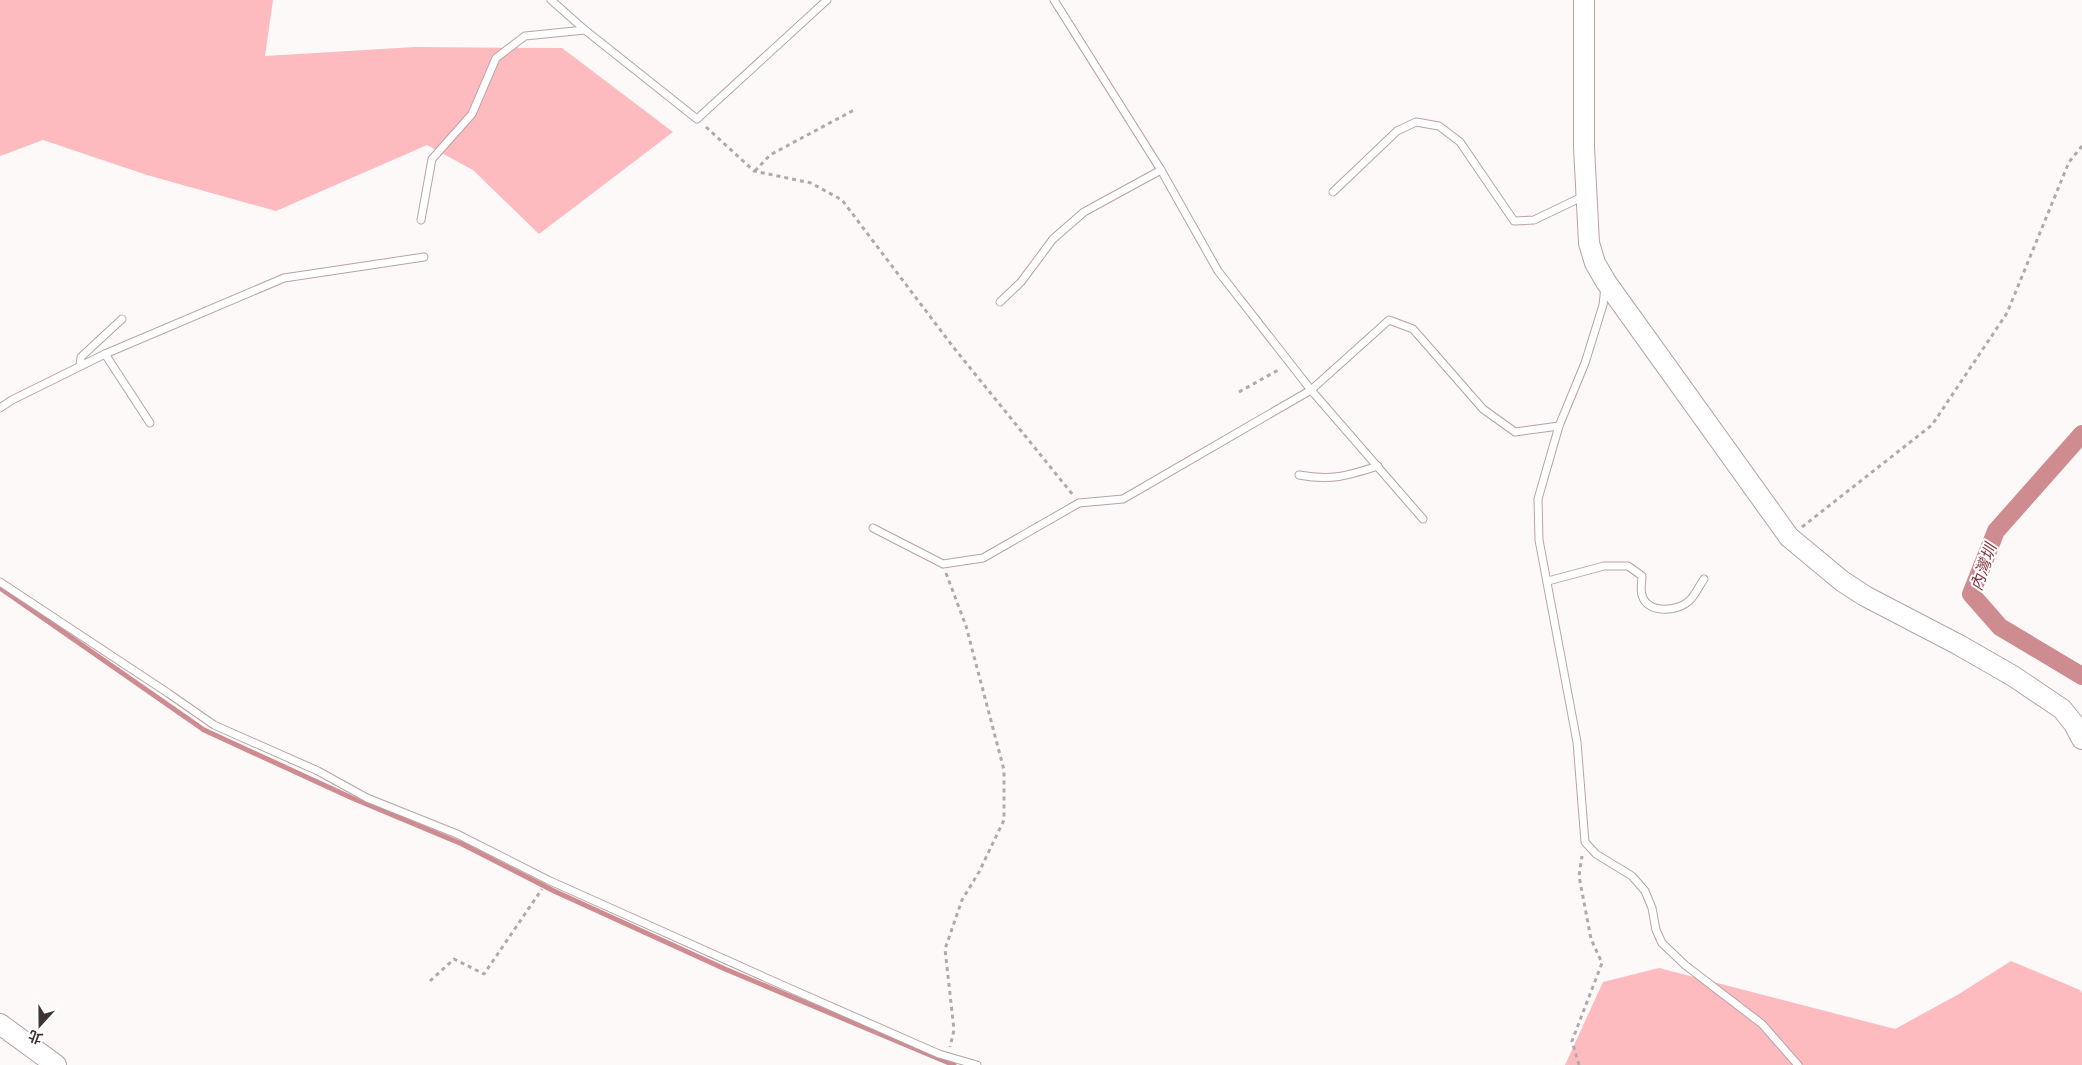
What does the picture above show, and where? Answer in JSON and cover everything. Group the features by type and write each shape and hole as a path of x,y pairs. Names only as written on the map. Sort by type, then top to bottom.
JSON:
{"street":[{"path":"1584,0 1584,147 1589,243 1594,263 1606,282 1789,537 1842,581 1865,596 1967,649 2013,676 2062,709 2074,724 2082,739"},
{"path":"0,1024 56,1065"}],"lane":[{"path":"550,0 697,119 827,0"},
{"path":"1054,0 1161,170 1218,271 1311,390 1423,519"},
{"path":"422,220 432,158 472,114 496,58 525,36 585,30"},
{"path":"1333,192 1397,131 1416,122 1439,126 1460,142 1514,221 1534,220 1586,195"},
{"path":"1000,302 1022,282 1053,239 1084,212 1161,170"},
{"path":"0,408 12,400 105,354 284,278 424,256"},
{"path":"1606,282 1603,305 1585,363 1559,426 1538,499 1539,540 1577,742 1585,842 1596,854 1632,876 1645,891 1652,908 1656,930 1662,943 1685,965 1762,1024 1798,1065"},
{"path":"80,366 82,357 122,319"},
{"path":"873,528 943,564 984,558 1080,503 1123,499 1311,390 1389,320 1413,329 1484,409 1515,432 1559,426"},
{"path":"105,354 150,423"},
{"path":"1299,475 1321,479 1346,477 1378,466"},
{"path":"1548,581 1604,566 1628,566 1642,576 1642,596 1648,604 1658,609 1675,610 1688,602 1704,579"},
{"path":"0,582 214,725 318,771 366,798 456,834 548,880 947,1057 978,1065"}],"path":[{"path":"754,171 770,155 854,110"},
{"path":"697,119 754,171 811,183 842,200 954,348 1080,503"},
{"path":"1789,537 1932,425 2007,313 2069,162 2082,146"},
{"path":"1239,392 1289,363"},
{"path":"943,564 966,626 1004,770 1004,820 979,872 962,900 945,949 954,1030 947,1057"},
{"path":"1579,1065 1572,1040 1602,963 1591,938 1579,876 1585,842"},
{"path":"430,981 454,959 484,974 548,880"}],"shaded area":[{"path":"0,0 273,0 265,56 415,47 562,48 673,132 539,234 473,170 427,145 276,211 147,175 43,140 0,156"},
{"path":"2011,961 2080,990 2082,993 2082,1065 1565,1065 1603,982 1659,968 1895,1029 1959,994"}],"waterway":[{"name":"內灣圳","path":"2082,434 1996,531 1971,594 2000,627 2082,676"},
{"path":"0,588 204,730 352,798 462,844 554,891 725,969 954,1065"}]}
